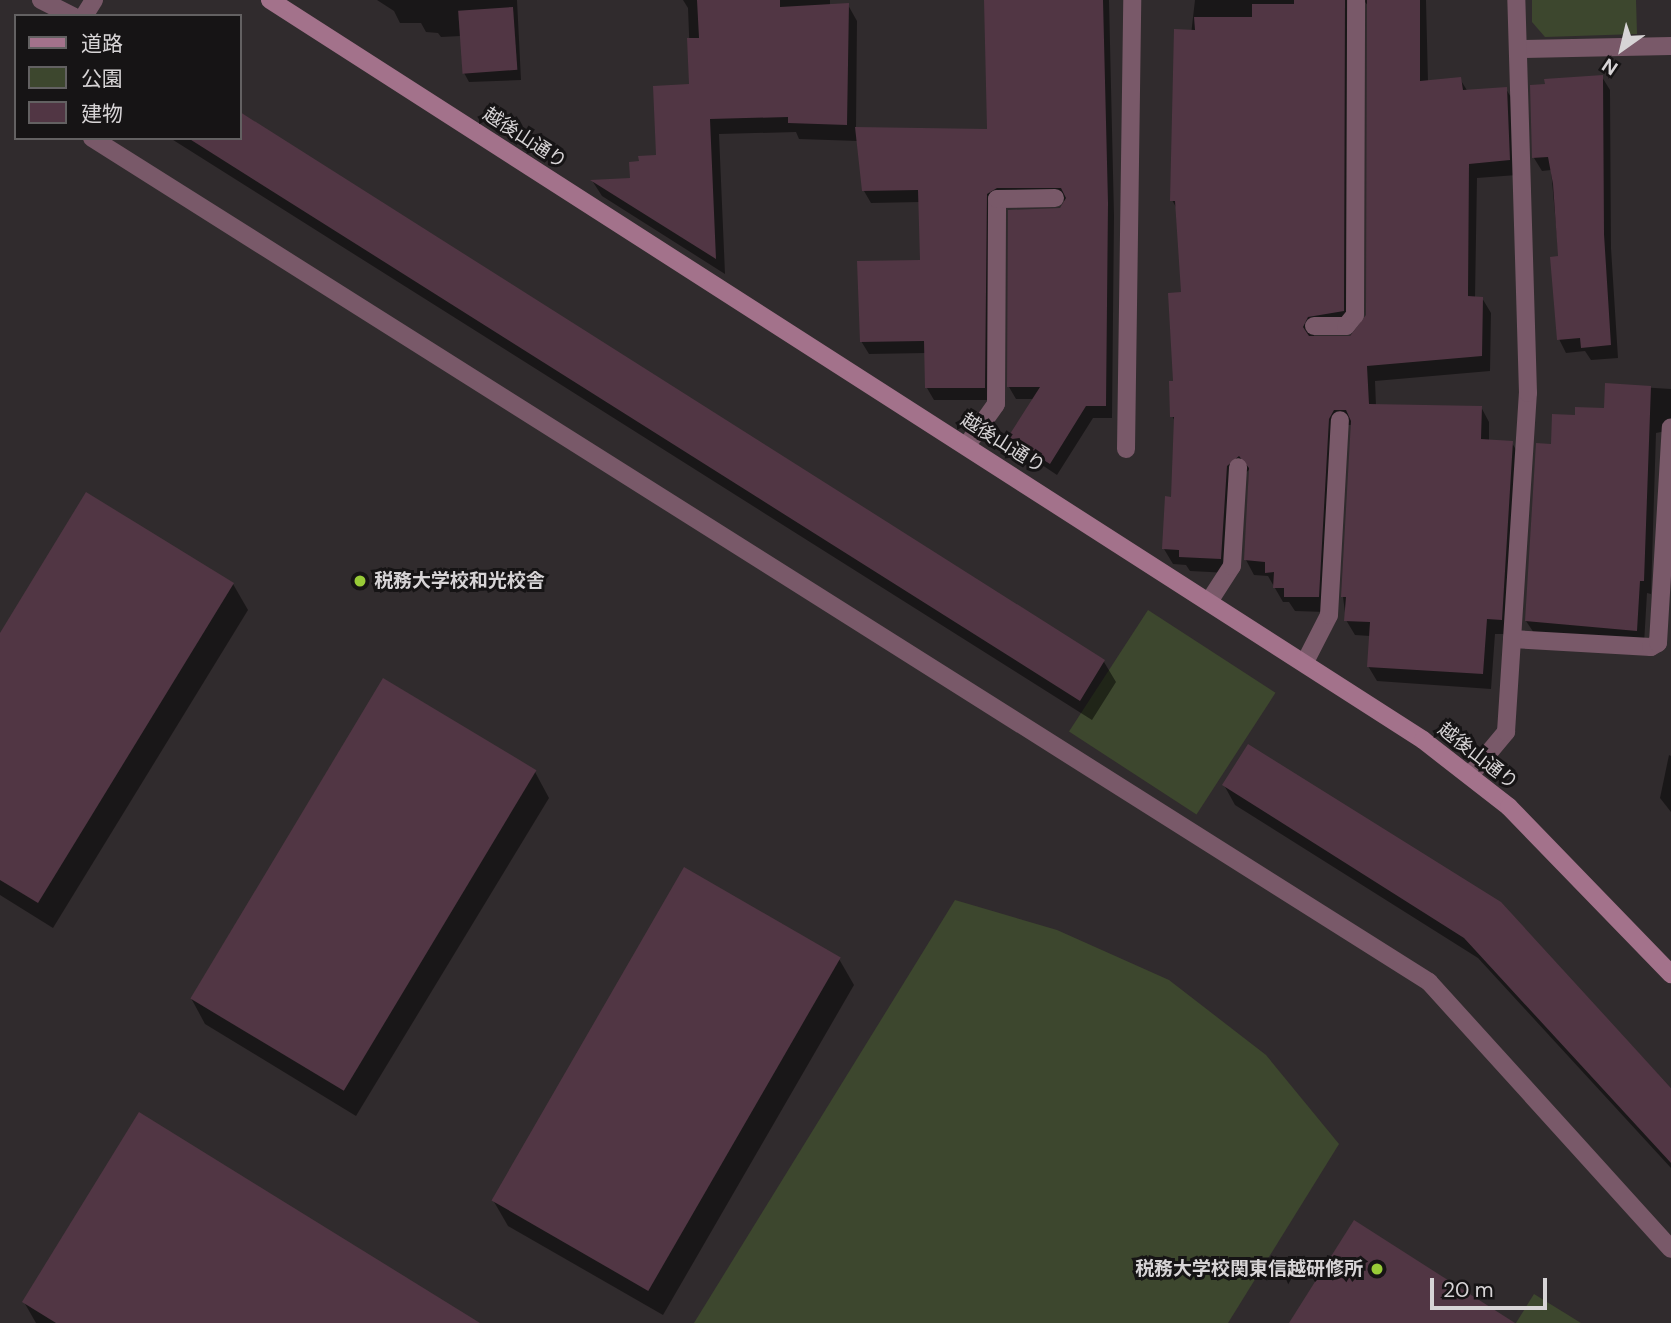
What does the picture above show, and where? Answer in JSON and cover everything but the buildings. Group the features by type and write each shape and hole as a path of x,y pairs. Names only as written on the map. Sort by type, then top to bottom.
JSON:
{"street":[{"path":"41,0 69,14"},
{"name":"越後山通り","path":"270,0 1210,600 1471,774 1509,807 1671,974"},
{"path":"1126,449 1132,0"},
{"path":"1314,326 1346,326 1356,315 1356,0"},
{"path":"1471,774 1506,732 1528,393 1516,0"},
{"path":"1518,49 1671,46"},
{"path":"95,140 1429,982 1671,1249"},
{"path":"967,445 996,404 997,199 1055,198"},
{"path":"1305,662 1329,615 1340,420"},
{"path":"1512,639 1651,647 1658,643 1671,427"},
{"path":"1210,600 1232,566 1238,467"}],"green space":[{"path":"1532,0 1636,0 1637,34 1545,37 1532,22"},
{"path":"1148,610 1275,693 1197,814 1069,732"},
{"path":"955,900 1057,930 1169,980 1266,1055 1339,1144 1228,1323 694,1323"},
{"path":"1534,1294 1581,1323 1516,1323"}],"place":[{"name":"税務大学校和光校舎","path":"360,581"},
{"name":"税務大学校関東信越研修所","path":"1377,1269"}]}
